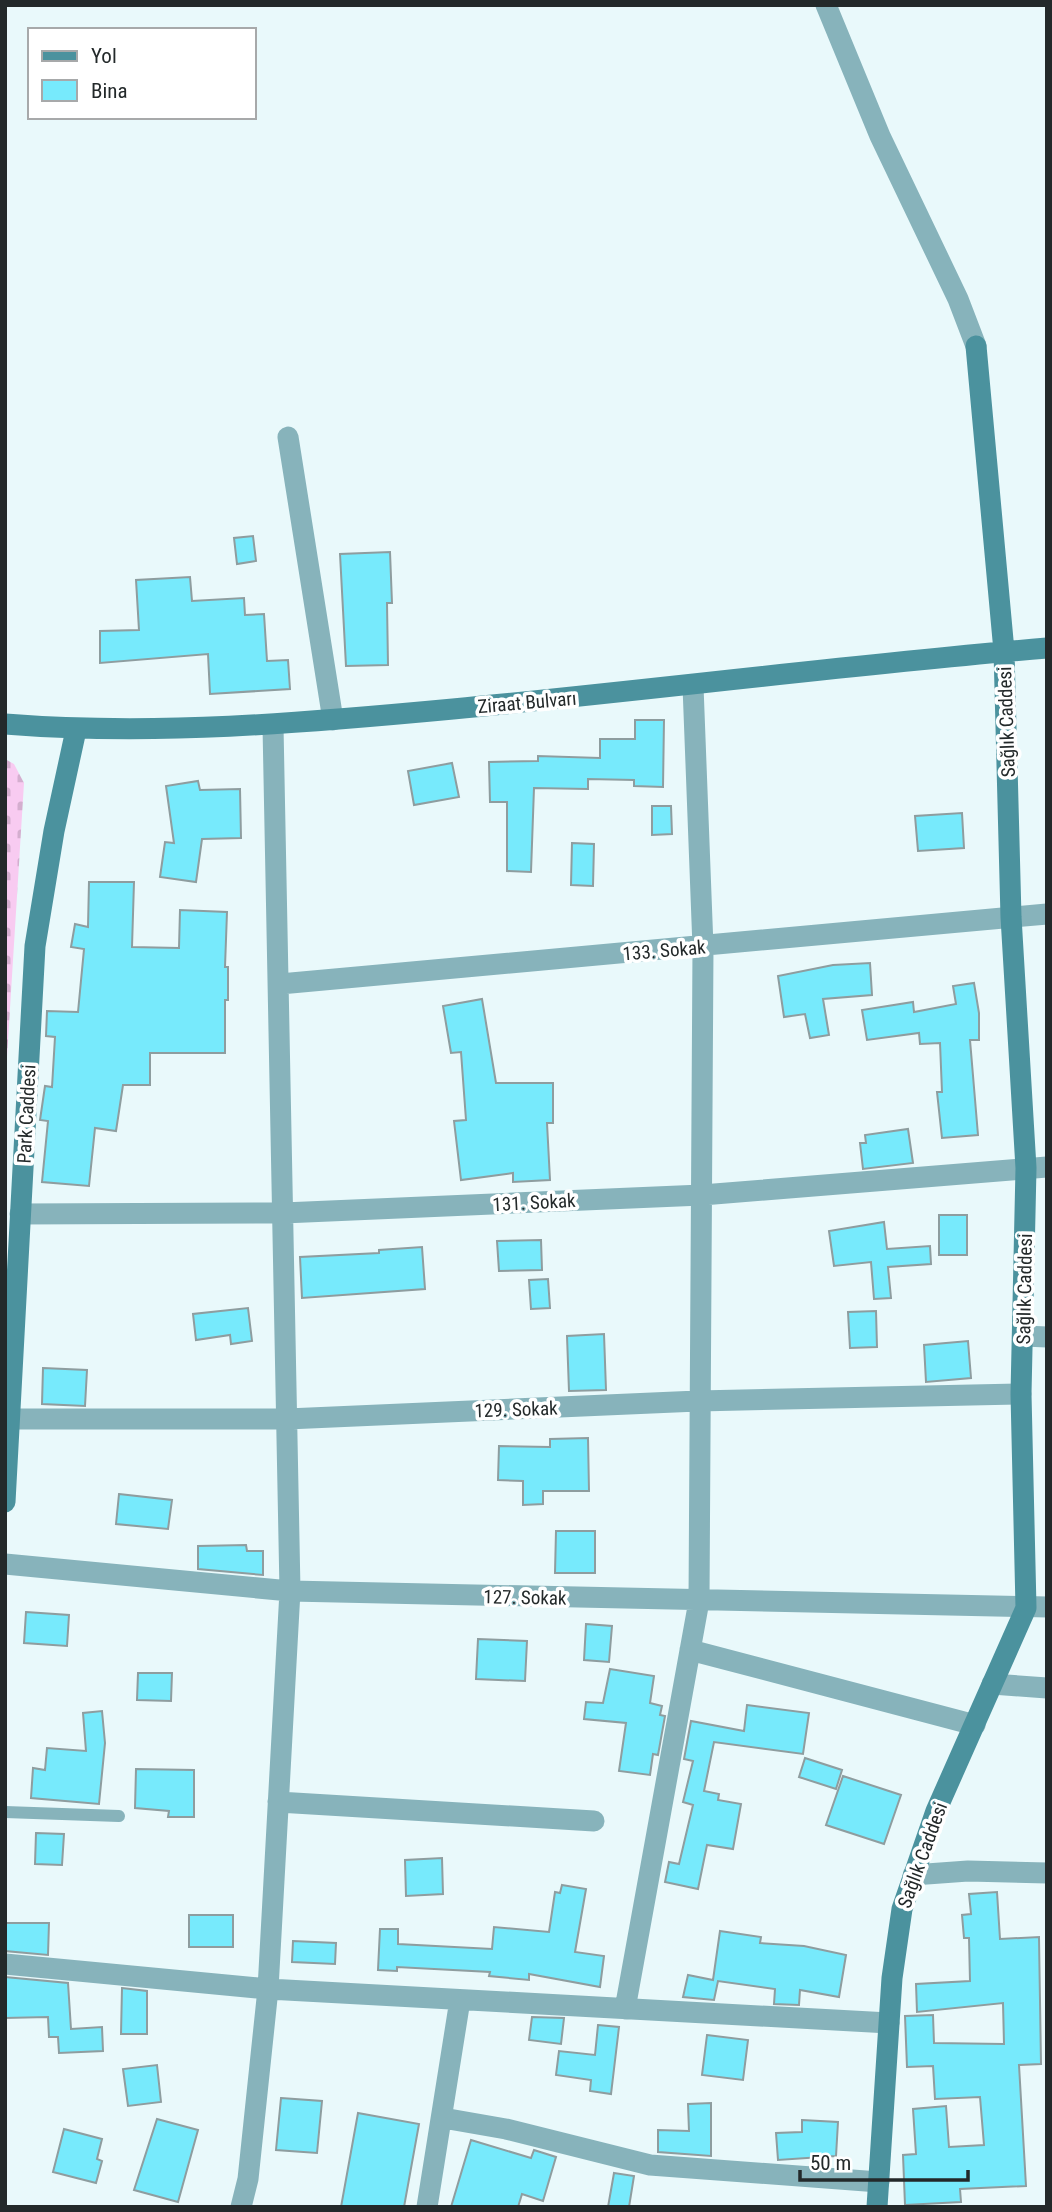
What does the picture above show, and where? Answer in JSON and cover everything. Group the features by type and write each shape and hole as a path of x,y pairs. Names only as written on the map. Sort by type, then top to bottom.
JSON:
{"street":[{"name":"Sağlık Caddesi","path":"826,5 880,136 958,299 976,346 1004,652 1011,917 1036,1168 1021,1394 1036,1607 992,1684 913,1875 895,1942 877,2207"},
{"path":"288,437 333,720"},
{"name":"Ziraat Bulvarı","path":"5,724 76,730 273,726 693,686 1047,648"},
{"path":"625,2010 699,1601 698,1401 703,947 693,686"},
{"path":"241,2207 248,2179 268,1989 290,1591 273,726"},
{"name":"Park Caddesi","path":"5,1502 35,946 54,831 76,730"},
{"name":"133. Sokak","path":"280,984 1047,914"},
{"name":"131. Sokak","path":"20,1214 283,1213 702,1195 1036,1168"},
{"path":"1024,1336 1047,1337"},
{"name":"129. Sokak","path":"10,1419 287,1419 698,1401 1021,1394"},
{"name":"127. Sokak","path":"5,1564 290,1591 1036,1607"},
{"path":"690,1650 975,1725"},
{"path":"992,1684 1047,1688"},
{"path":"278,1802 594,1821"},
{"path":"913,1875 968,1871 1047,1873"},
{"path":"5,1964 268,1989 889,2024"},
{"path":"427,2207 460,2000"},
{"path":"443,2118 506,2129 650,2165 879,2182"}],"lane":[{"path":"5,1812 119,1816"}],"green space":[{"path":"5,759 14,764 24,783 5,1089"}],"building":[{"path":"253,536 256,561 237,564 234,538"},
{"path":"390,552 392,603 387,603 388,665 346,666 340,554"},
{"path":"190,577 192,601 244,598 245,615 264,614 267,661 288,660 290,689 210,694 208,654 100,663 100,631 139,630 136,580"},
{"path":"635,720 664,720 663,787 634,786 634,780 588,779 588,789 534,788 531,872 507,871 507,802 490,802 489,762 538,761 538,756 600,758 600,739 635,739"},
{"path":"452,763 459,797 414,805 408,771"},
{"path":"198,781 200,790 240,789 241,838 202,839 196,882 160,877 165,842 174,843 166,786"},
{"path":"652,806 671,806 672,834 652,835"},
{"path":"962,813 964,848 918,851 915,816"},
{"path":"572,843 594,844 593,886 571,885"},
{"path":"89,882 134,882 132,947 179,948 180,910 227,912 225,967 228,967 228,1000 225,1000 225,1053 150,1053 150,1085 123,1085 116,1131 95,1128 89,1186 42,1182 48,1121 40,1120 45,1086 52,1087 55,1037 46,1036 47,1011 78,1012 84,949 71,947 75,924 88,927"},
{"path":"870,963 872,995 823,999 829,1035 810,1038 805,1014 784,1017 778,976 833,965"},
{"path":"974,983 979,1013 979,1040 970,1040 978,1135 942,1138 937,1092 942,1092 940,1043 920,1044 919,1033 867,1040 862,1010 913,1002 914,1012 956,1004 953,986"},
{"path":"482,999 496,1083 553,1083 553,1123 547,1123 550,1180 513,1182 513,1173 461,1180 454,1121 466,1120 461,1052 451,1053 443,1006"},
{"path":"908,1129 913,1163 863,1169 860,1143 866,1143 865,1135"},
{"path":"939,1215 967,1215 967,1255 939,1255"},
{"path":"884,1222 887,1249 930,1246 931,1264 888,1267 891,1298 874,1299 871,1262 834,1266 829,1231"},
{"path":"541,1240 542,1270 499,1271 497,1241"},
{"path":"422,1247 425,1289 302,1298 300,1257 379,1253 379,1250"},
{"path":"548,1279 550,1308 531,1309 529,1280"},
{"path":"248,1308 252,1341 231,1344 230,1335 196,1340 193,1314"},
{"path":"876,1311 877,1347 850,1348 848,1312"},
{"path":"604,1334 606,1390 569,1391 567,1336"},
{"path":"968,1341 971,1378 926,1382 924,1345"},
{"path":"43,1368 87,1370 85,1406 42,1404"},
{"path":"588,1438 589,1491 543,1491 543,1504 523,1505 523,1481 498,1480 499,1446 550,1447 550,1439"},
{"path":"119,1494 172,1500 168,1529 116,1524"},
{"path":"556,1531 595,1531 595,1573 555,1573"},
{"path":"246,1545 247,1551 263,1551 263,1575 198,1569 198,1546"},
{"path":"26,1612 69,1615 67,1646 24,1643"},
{"path":"586,1624 612,1626 609,1662 584,1660"},
{"path":"478,1639 527,1641 525,1681 476,1679"},
{"path":"610,1669 654,1676 650,1703 662,1706 660,1715 665,1716 658,1755 653,1754 650,1775 619,1771 626,1723 584,1719 586,1702 603,1703"},
{"path":"138,1673 172,1673 171,1701 137,1700"},
{"path":"747,1705 809,1713 803,1754 714,1742 704,1791 719,1794 718,1800 741,1804 733,1849 707,1845 698,1889 665,1882 669,1862 679,1864 693,1805 683,1802 693,1761 684,1759 691,1721 744,1731"},
{"path":"102,1711 105,1743 99,1804 31,1798 33,1768 45,1770 47,1748 86,1751 83,1713"},
{"path":"805,1758 842,1770 836,1789 799,1777"},
{"path":"136,1769 194,1770 194,1817 168,1817 169,1811 135,1808"},
{"path":"843,1776 901,1795 884,1844 826,1825"},
{"path":"36,1833 64,1834 62,1865 35,1864"},
{"path":"442,1858 443,1894 406,1896 405,1860"},
{"path":"562,1885 586,1889 575,1952 604,1956 600,1987 529,1974 529,1980 489,1976 490,1972 397,1967 397,1971 378,1970 380,1929 398,1929 398,1944 492,1949 494,1927 549,1932 555,1892 560,1893"},
{"path":"997,1892 1000,1939 1039,1937 1041,2064 1019,2065 1026,2186 960,2189 961,2202 905,2205 903,2155 916,2154 913,2109 946,2106 949,2147 984,2145 980,2097 935,2099 933,2066 907,2067 905,2016 933,2015 934,2043 1004,2044 1003,2003 917,2012 916,1984 970,1981 969,1938 964,1938 962,1915 971,1914 969,1894"},
{"path":"189,1915 233,1915 233,1947 189,1947"},
{"path":"6,1923 49,1923 48,1955 5,1951"},
{"path":"720,1931 761,1937 760,1943 804,1946 846,1955 839,1997 800,1990 799,2005 774,2004 775,1989 718,1981 714,2000 683,1997 688,1975 713,1980"},
{"path":"293,1941 336,1943 335,1964 292,1962"},
{"path":"5,1977 68,1983 71,2029 102,2027 103,2051 59,2053 58,2037 49,2037 48,2017 5,2018"},
{"path":"122,1988 147,1991 147,2034 121,2034"},
{"path":"532,2017 564,2018 561,2044 529,2040"},
{"path":"598,2025 619,2027 611,2094 590,2091 591,2080 556,2075 559,2051 595,2055"},
{"path":"707,2035 748,2040 743,2080 702,2075"},
{"path":"157,2065 161,2102 128,2106 123,2069"},
{"path":"281,2098 322,2101 317,2153 276,2150"},
{"path":"711,2103 711,2156 658,2152 658,2130 689,2131 688,2104"},
{"path":"358,2113 419,2124 404,2207 341,2207"},
{"path":"157,2119 198,2130 178,2202 134,2190"},
{"path":"802,2120 838,2122 836,2156 778,2160 776,2133 802,2132"},
{"path":"64,2129 102,2139 97,2159 102,2161 96,2183 53,2172"},
{"path":"471,2140 531,2158 534,2150 556,2157 543,2201 522,2194 518,2207 451,2207"},
{"path":"614,2173 634,2176 629,2207 608,2207"}]}
